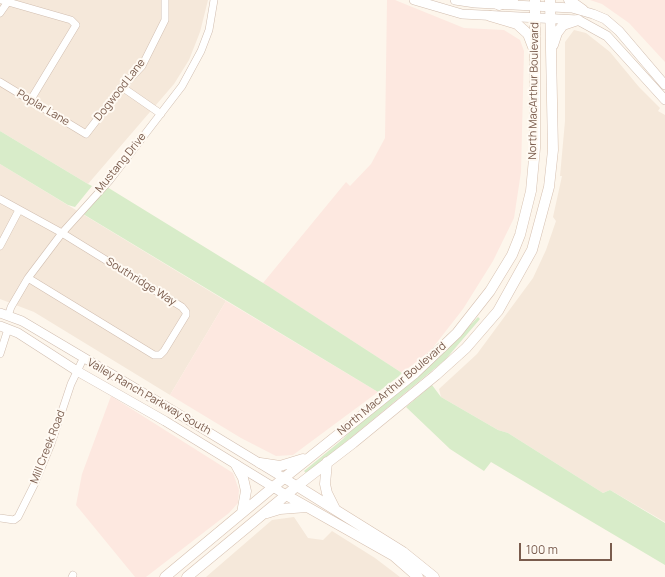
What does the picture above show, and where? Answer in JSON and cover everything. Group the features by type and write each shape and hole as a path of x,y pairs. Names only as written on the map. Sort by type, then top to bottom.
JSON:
{"main road":[{"path":"499,5 513,0"},
{"path":"569,0 583,10"},
{"name":"North MacArthur Boulevard","path":"165,577 424,364 457,333 481,305 512,255 529,204 535,148 535,3"},
{"name":"North MacArthur Boulevard","path":"187,577 296,486 436,375 466,348 498,311 532,250 549,186 553,150 550,3"},
{"path":"490,16 517,24 528,34 535,51"},
{"path":"551,51 557,33 563,25 578,20"},
{"path":"481,305 498,311"},
{"path":"481,305 490,320"},
{"path":"260,463 280,466 309,458"},
{"path":"328,462 325,484 327,493 335,509"},
{"path":"236,465 243,478 246,492 242,513"},
{"path":"296,486 403,552 433,577"},
{"path":"286,495 394,556 418,577"},
{"path":"263,514 280,509 307,507"}],"street":[{"name":"Dogwood Lane","path":"86,134 122,87 142,66 165,20 165,0"},
{"name":"Mustang Drive","path":"4,314 10,308 28,278 62,233 109,181 182,86 201,51 209,30 214,0"},
{"path":"414,0 452,12 490,16 578,20 607,36 665,100"},
{"path":"455,0 499,5 550,3 583,10 605,19 613,25 665,86"},
{"path":"0,13 4,1 71,20 76,25 30,101"},
{"name":"Poplar Lane","path":"0,82 86,134"},
{"path":"122,87 161,114"},
{"name":"Southridge Way","path":"0,199 62,233 184,309 186,312 185,318 164,351 160,355 154,355 28,278"},
{"path":"0,246 19,210"},
{"name":"Valley Ranch Parkway South","path":"4,314 22,321 296,486"},
{"path":"0,354 4,327"},
{"name":"Valley Ranch Parkway South","path":"4,327 18,333 77,371 165,421 272,488 286,495"},
{"name":"Mill Creek Road","path":"0,518 14,520 18,517 35,483 51,444 71,384 83,359"},
{"path":"165,421 172,410"}],"shaded area":[{"path":"0,0 208,0 200,32 189,60 174,84 88,184 0,131"},
{"path":"387,0 395,0 464,28 504,30 520,40 524,51 521,172 514,218 493,261 463,309 431,350 402,373 263,283 346,182 350,186 371,164 385,138"},
{"path":"590,0 665,0 665,62 629,23 602,4"},
{"path":"574,30 586,33 610,52 639,87 660,108 658,111 665,115 665,522 610,490 603,493 508,433 498,430 441,397 439,389 477,354 533,278 546,250 556,221 553,217 562,176 560,176 565,121 565,42"},
{"path":"0,164 226,301 170,395 34,312 0,299"},
{"path":"226,301 378,392 293,455 276,456 241,438 170,395"},
{"path":"111,396 233,473 239,490 238,503 229,513 146,577 135,577 76,505 82,474"},
{"path":"294,517 308,538 323,540 332,531 375,558 400,577 206,577 272,520"}],"green space":[{"path":"0,131 92,186 75,207 68,205 0,164"},
{"path":"107,187 268,286 402,373 378,392 83,214"},
{"path":"478,317 480,319 445,360 307,474 304,471 343,439 359,422 447,349"},
{"path":"432,385 441,397 498,430 508,433 603,493 610,490 665,523 665,565 491,462 484,471 450,449 406,407"}]}
